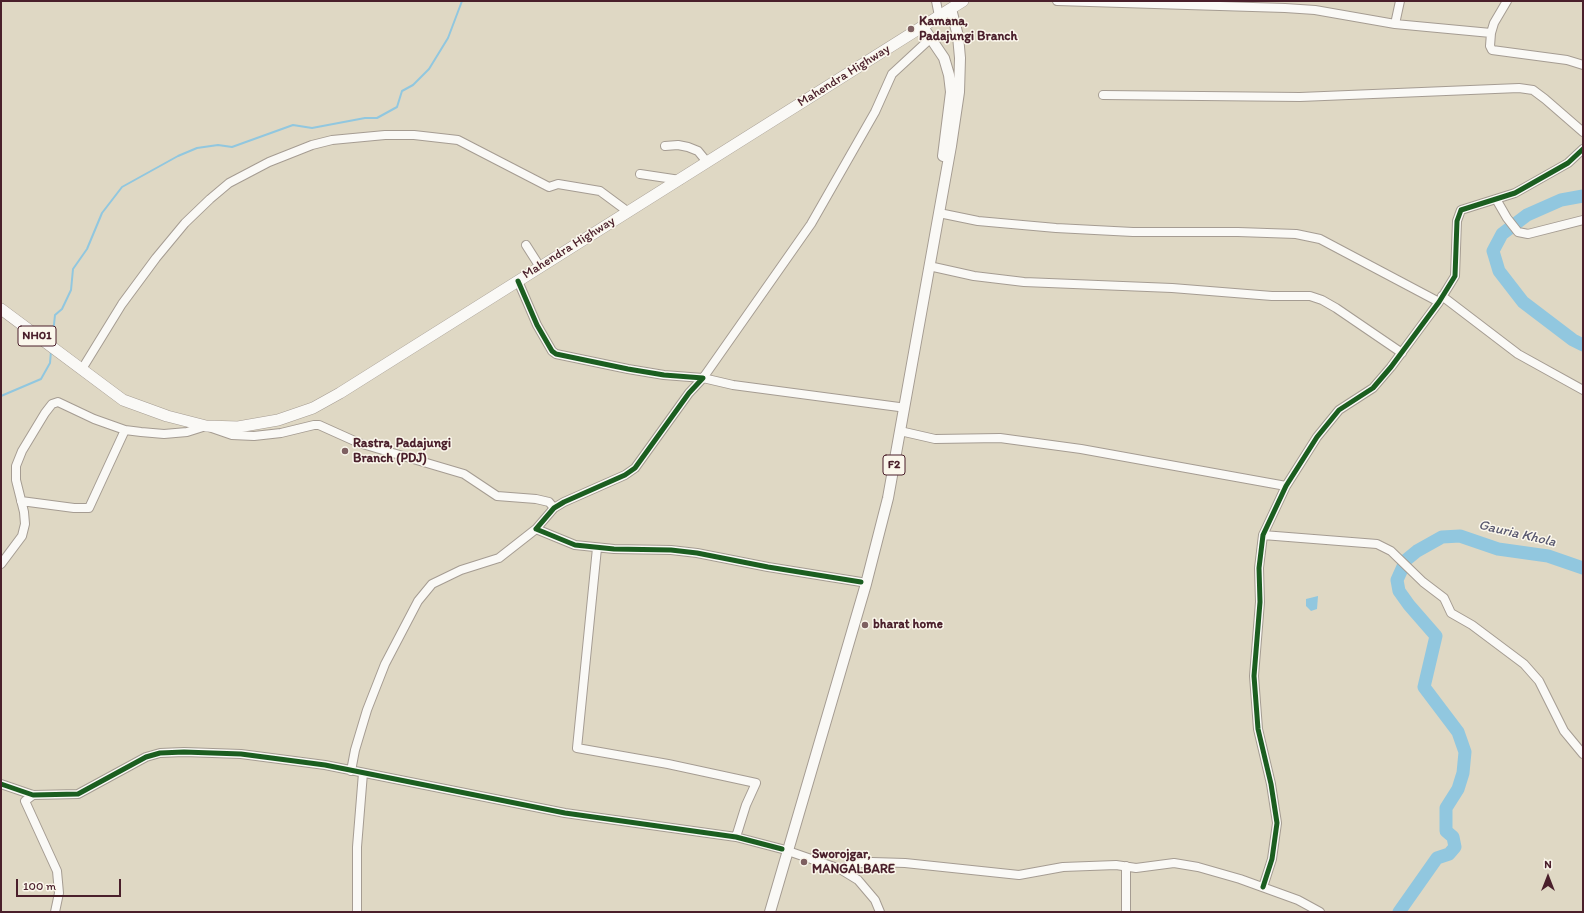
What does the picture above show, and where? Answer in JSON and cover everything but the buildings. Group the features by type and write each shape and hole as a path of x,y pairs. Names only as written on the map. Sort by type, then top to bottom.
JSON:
{"highway":[{"name":"Mahendra Highway","path":"77,366 123,400 167,416 206,426 238,427 278,420 313,408 680,180 963,1"},
{"name":"NH01","path":"1,309 77,366"}],"main road":[{"name":"F2","path":"764,912 785,850 866,584 888,498 959,92 960,58 958,36 951,9"},
{"name":"F2","path":"770,912 785,850 861,582 881,496 899,407 945,145 951,92 950,75 944,58 923,27"}],"street":[{"path":"936,1 939,16"},
{"path":"1057,1 1315,10 1395,24 1491,33"},
{"path":"1395,24 1400,1"},
{"path":"1507,1 1494,23 1491,33 1490,46 1492,50 1567,60 1583,65"},
{"path":"351,771 355,750 365,716 382,671 418,601 432,584 461,570 499,558 536,529 554,508 564,502 625,475 635,468 689,393 703,378 811,224 875,112 892,74 931,38"},
{"path":"1103,95 1300,97 1519,88 1533,90 1583,132"},
{"path":"77,366 156,258 185,223 210,199 229,183 269,162 332,140 385,135 414,135 458,140 549,187 558,184 600,191 628,211"},
{"path":"665,146 678,145 688,147 698,151 707,162"},
{"path":"1263,887 1272,859 1277,823 1271,784 1258,729 1254,676 1260,602 1259,568 1263,535 1286,486 1317,437 1339,410 1373,388 1402,353 1441,299 1455,276 1457,221 1460,210 1515,193 1568,163 1583,149"},
{"path":"640,174 680,180"},
{"path":"1496,199 1507,218 1518,232 1528,234 1583,220"},
{"path":"939,212 978,221 1056,228 1133,232 1238,232 1296,234 1320,239 1441,299 1518,354 1583,390"},
{"path":"526,245 540,267"},
{"path":"929,266 974,276 1024,282 1172,288 1272,296 1310,296 1322,300 1336,308 1402,353"},
{"path":"518,280 537,324 552,351 556,354 628,370 703,378 733,385 899,407"},
{"path":"1,564 22,536 25,524 16,480 16,466 35,429 52,404 58,402 94,419 125,430 164,434 187,432 206,426 232,436 254,436 281,433 319,425 359,443 464,474 498,496 536,498 549,502 554,508"},
{"path":"21,501 74,508 89,508 125,430"},
{"path":"900,431 935,439 1000,438 1081,449 1286,486"},
{"path":"536,529 575,545 597,548 671,550 697,553 768,567 861,582"},
{"path":"1263,535 1377,544 1391,551 1423,582 1444,598 1451,613 1472,625 1524,664 1539,681 1564,731 1583,754"},
{"path":"597,548 577,748 668,764 756,783 746,805 736,837"},
{"path":"3,786 33,795 78,794 146,757 160,753 184,752 241,754 363,773 565,812 736,837 785,850 840,869 858,880 867,889 875,900 880,912"},
{"path":"357,912 357,847 363,773"},
{"path":"33,795 25,801 57,871 59,893 55,912"},
{"path":"840,869 853,864 872,862 905,863 1019,875 1063,867 1116,864 1148,867 1174,863 1221,873 1263,887 1298,900 1320,912"},
{"path":"1126,866 1126,912"}],"water":[{"path":"1318,596 1317,609 1311,611 1306,606 1306,599"}],"waterway":[{"path":"52,343 55,315 62,309 71,290 73,269 87,249 102,213 122,187 178,156 197,148 218,145 232,147 293,125 312,128 365,118 377,118 397,107 402,91 413,85 429,69 448,38 462,1"},
{"name":"Gauria Khola","path":"1583,196 1561,200 1527,215 1502,234 1493,251 1499,271 1523,302 1573,340 1583,345"},
{"path":"1,396 41,379 50,363 51,351"},
{"name":"Gauria Khola","path":"1399,912 1437,858 1449,854 1455,847 1453,837 1446,831 1446,808 1458,789 1463,773 1465,752 1458,732 1424,687 1436,636 1399,591 1397,580 1406,560 1417,551 1442,537 1460,536 1498,549 1548,556 1583,568"}],"cycle path":[{"path":"1263,887 1272,859 1277,823 1271,784 1258,729 1254,676 1260,602 1259,568 1263,535 1286,486 1317,437 1339,410 1373,388 1391,367 1439,302 1455,276 1457,221 1461,210 1515,193 1568,163 1583,149"},
{"path":"518,281 537,325 552,351 556,354 664,375 703,378 689,393 635,468 625,475 564,502 554,508 536,529 575,545 614,549 671,550 697,553 768,567 861,582"},
{"path":"1,784 33,795 78,794 146,757 160,753 184,752 241,754 325,765 565,813 736,837 782,849"}],"place":[{"name":"Kamana, Padajungi Branch","path":"911,29"},
{"name":"Rastra, Padajungi Branch (PDJ)","path":"345,451"},
{"name":"bharat home","path":"865,625"},
{"name":"Sworojgar, MANGALBARE","path":"804,862"}]}
